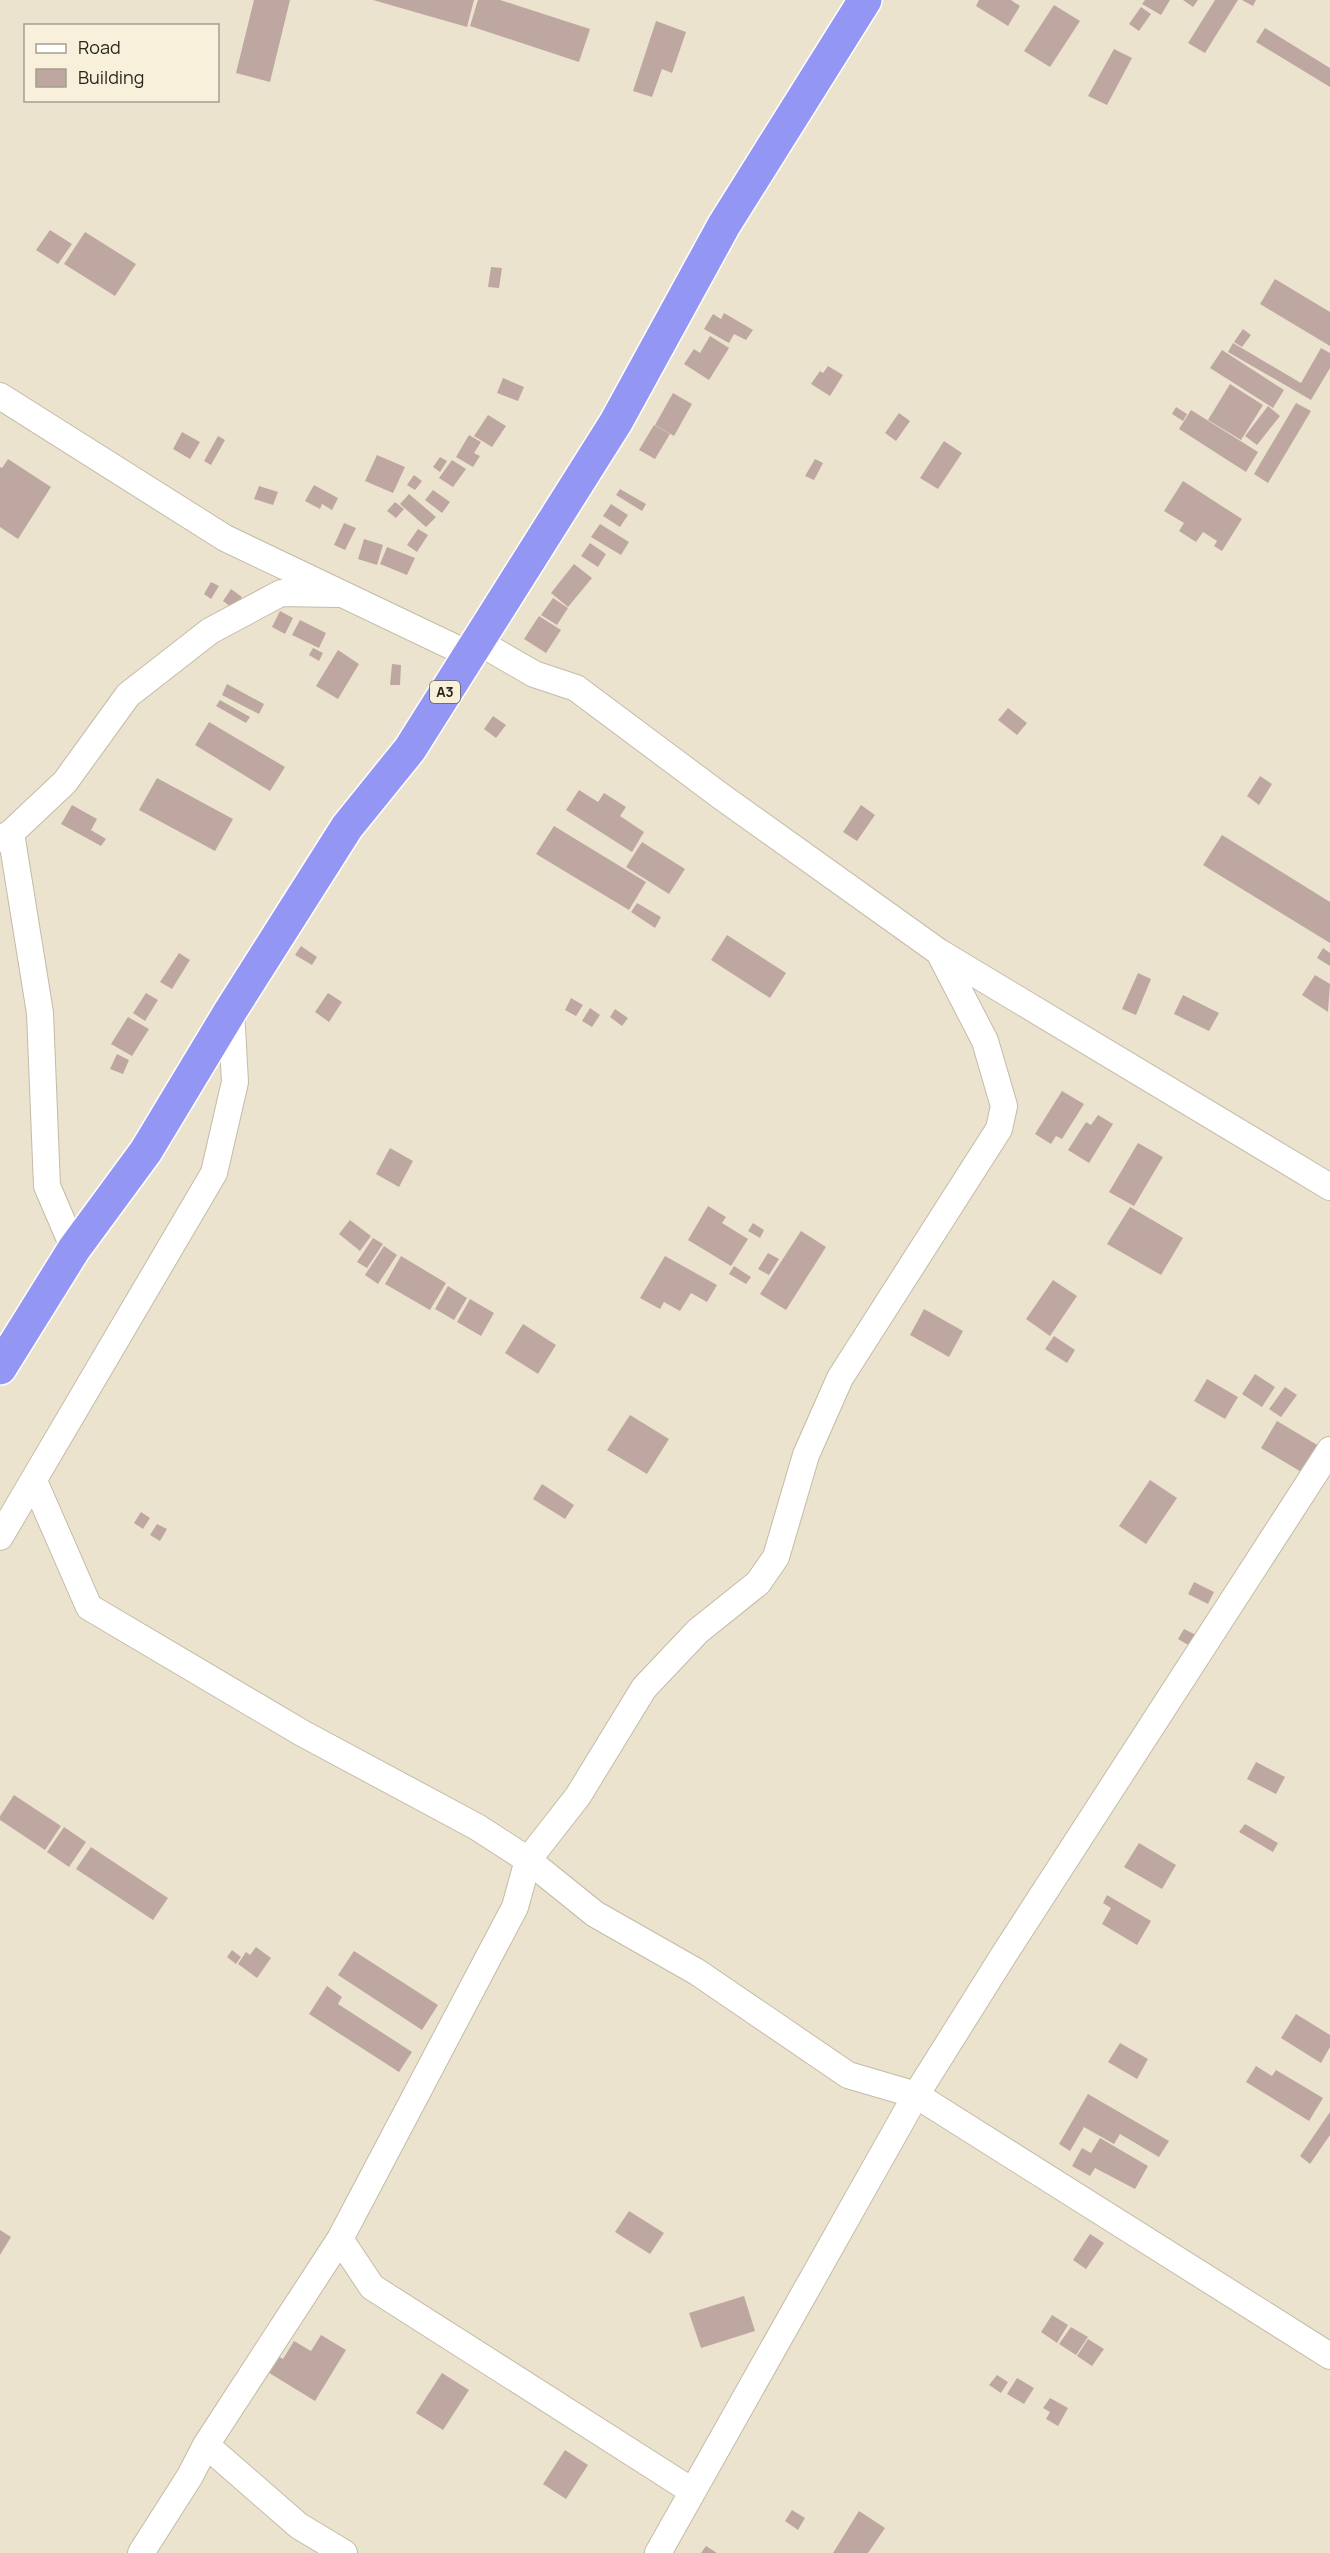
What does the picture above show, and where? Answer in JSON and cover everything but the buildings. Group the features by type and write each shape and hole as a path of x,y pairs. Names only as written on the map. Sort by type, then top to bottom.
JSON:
{"highway":[{"name":"A3","path":"0,1368 74,1249 146,1151 231,1010 347,827 410,749 616,422 724,225 865,0"}],"street":[{"path":"0,396 225,538 344,594 534,674 576,688 939,952 1330,1187"},
{"path":"74,1249 47,1186 40,1013 5,836 65,782 128,694 210,631 281,593 344,594"},
{"path":"141,2553 190,2476 206,2445 340,2239 515,1907 528,1860 578,1796 644,1688 698,1631 758,1583 776,1557 807,1455 840,1378 999,1129 1004,1106 985,1041 939,952"},
{"path":"0,1537 214,1173 235,1082 231,1010"},
{"path":"658,2553 916,2096 1011,1943 1330,1450"},
{"path":"34,1481 89,1607 302,1733 477,1827 528,1860 595,1914 697,1972 848,2075 916,2096 1330,2356"},
{"path":"340,2239 372,2287 692,2491"},
{"path":"206,2445 299,2526 344,2553"}]}
